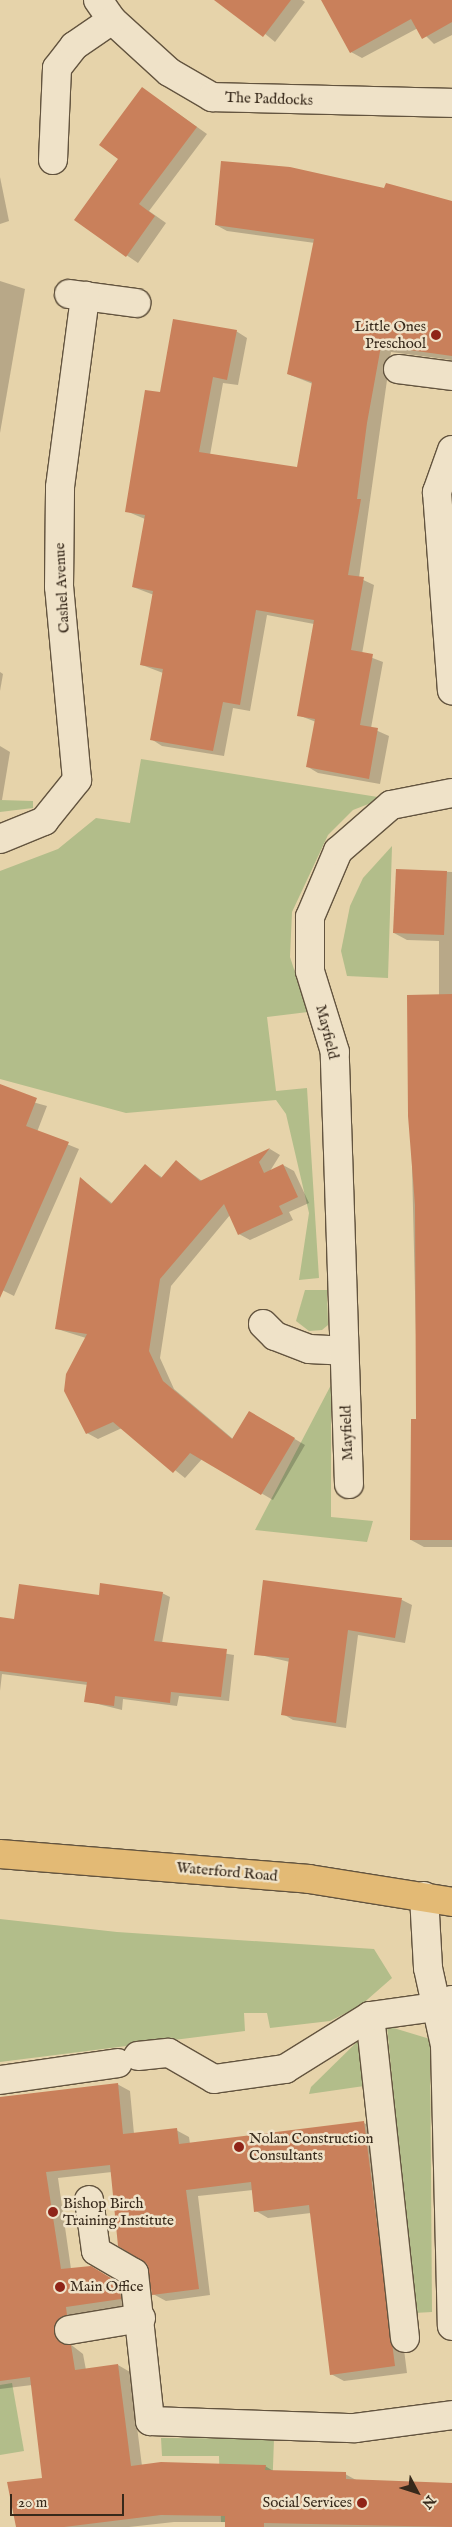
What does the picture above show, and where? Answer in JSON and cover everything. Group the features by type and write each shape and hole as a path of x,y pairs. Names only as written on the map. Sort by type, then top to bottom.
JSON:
{"main road":[{"name":"Waterford Road","path":"0,1854 309,1879 452,1902"}],"street":[{"name":"The Paddocks","path":"53,160 57,68 105,10 169,72 212,96 452,103"},
{"name":"Cashel Avenue","path":"0,839 44,821 77,780 59,587 60,487 77,295 136,303"},
{"path":"398,368 452,376"},
{"path":"452,450 437,492 452,690"},
{"name":"Mayfield","path":"349,1484 335,1052 310,970 310,917 338,852 391,805 452,793"},
{"path":"263,1324 276,1336 309,1349 344,1351"},
{"path":"424,1896 428,1968 444,2003 452,2326"},
{"path":"0,2080 169,2052 214,2079 285,2069 370,2016 444,2003"},
{"path":"370,2016 405,2338"},
{"path":"89,2200 96,2251 134,2273 141,2318 150,2421 355,2428 452,2415"},
{"path":"68,2330 141,2318"}],"green space":[{"path":"141,759 384,798 353,810 328,835 292,912 290,957 308,1012 267,1017 276,1091 307,1088 319,1278 299,1280 309,1213 286,1114 276,1100 126,1113 0,1079 0,871 58,849 96,818 130,823"},
{"path":"0,800 33,801 33,808 0,812"},
{"path":"392,846 388,978 347,976 341,951 350,906 363,878"},
{"path":"305,1290 327,1290 328,1325 322,1330 309,1331 296,1321"},
{"path":"331,1385 331,1517 373,1521 367,1542 255,1530"},
{"path":"0,1919 117,1932 374,1949 392,1978 360,2006 330,2021 270,2028 267,2013 244,2013 245,2031 0,2062"},
{"path":"387,2026 430,2039 432,2312 414,2313"},
{"path":"364,2035 371,2085 309,2094 311,2087"},
{"path":"12,2383 24,2451 0,2455 0,2385"},
{"path":"161,2438 274,2439 271,2523 221,2522 219,2456 162,2456"}],"building":[{"path":"214,0 291,0 263,37"},
{"path":"321,0 452,0 452,22 422,39 411,19 350,53"},
{"path":"142,87 197,127 139,204 155,216 126,257 74,220 118,159 99,145"},
{"path":"221,161 290,167 384,188 386,183 452,201 452,356 381,346 367,423 357,499 361,499 348,575 364,577 351,650 373,654 360,725 378,728 369,779 306,767 315,719 297,716 314,620 256,610 240,705 223,702 213,751 150,740 163,669 140,665 153,591 132,587 145,515 125,512 145,390 160,392 173,319 237,330 227,380 213,377 199,452 297,467 312,382 287,374 314,239 215,225"},
{"path":"396,869 447,871 444,935 393,933"},
{"path":"452,994 452,1540 410,1540 411,1419 416,1419 415,1205 408,1116 407,995"},
{"path":"0,1084 37,1098 26,1126 69,1142 0,1298"},
{"path":"270,1148 259,1162 264,1173 283,1164 298,1197 279,1206 283,1214 238,1235 224,1204 160,1279 149,1351 163,1381 232,1439 249,1411 295,1438 261,1495 190,1453 173,1473 113,1422 86,1434 64,1391 66,1374 87,1334 55,1329 80,1177 111,1204 145,1164 161,1178 176,1160 200,1181"},
{"path":"263,1580 402,1598 395,1638 348,1630 336,1723 281,1715 289,1658 254,1655"},
{"path":"100,1583 163,1592 154,1641 227,1649 221,1697 171,1692 170,1703 115,1696 114,1706 84,1702 87,1682 0,1671 0,1617 14,1619 19,1584 99,1595"},
{"path":"118,2083 123,2134 177,2128 179,2144 364,2121 395,2366 330,2375 309,2205 254,2212 251,2182 186,2190 199,2289 152,2295 147,2264 118,2246 110,2165 46,2172 61,2269 91,2266 119,2283 121,2299 66,2307 67,2315 59,2318 54,2332 57,2340 71,2345 75,2370 118,2364 131,2466 161,2462 266,2465 265,2470 346,2472 346,2479 452,2483 452,2527 264,2523 264,2527 225,2527 225,2516 161,2515 64,2527 16,2527 7,2482 42,2478 30,2377 0,2381 0,2097"}],"place":[{"name":"Little Ones Preschool","path":"436,335"},
{"name":"Nolan Construction Consultants","path":"239,2147"},
{"name":"Bishop Birch Training Institute","path":"53,2212"},
{"name":"Main Office","path":"60,2287"},
{"name":"Social Services","path":"362,2503"}]}
